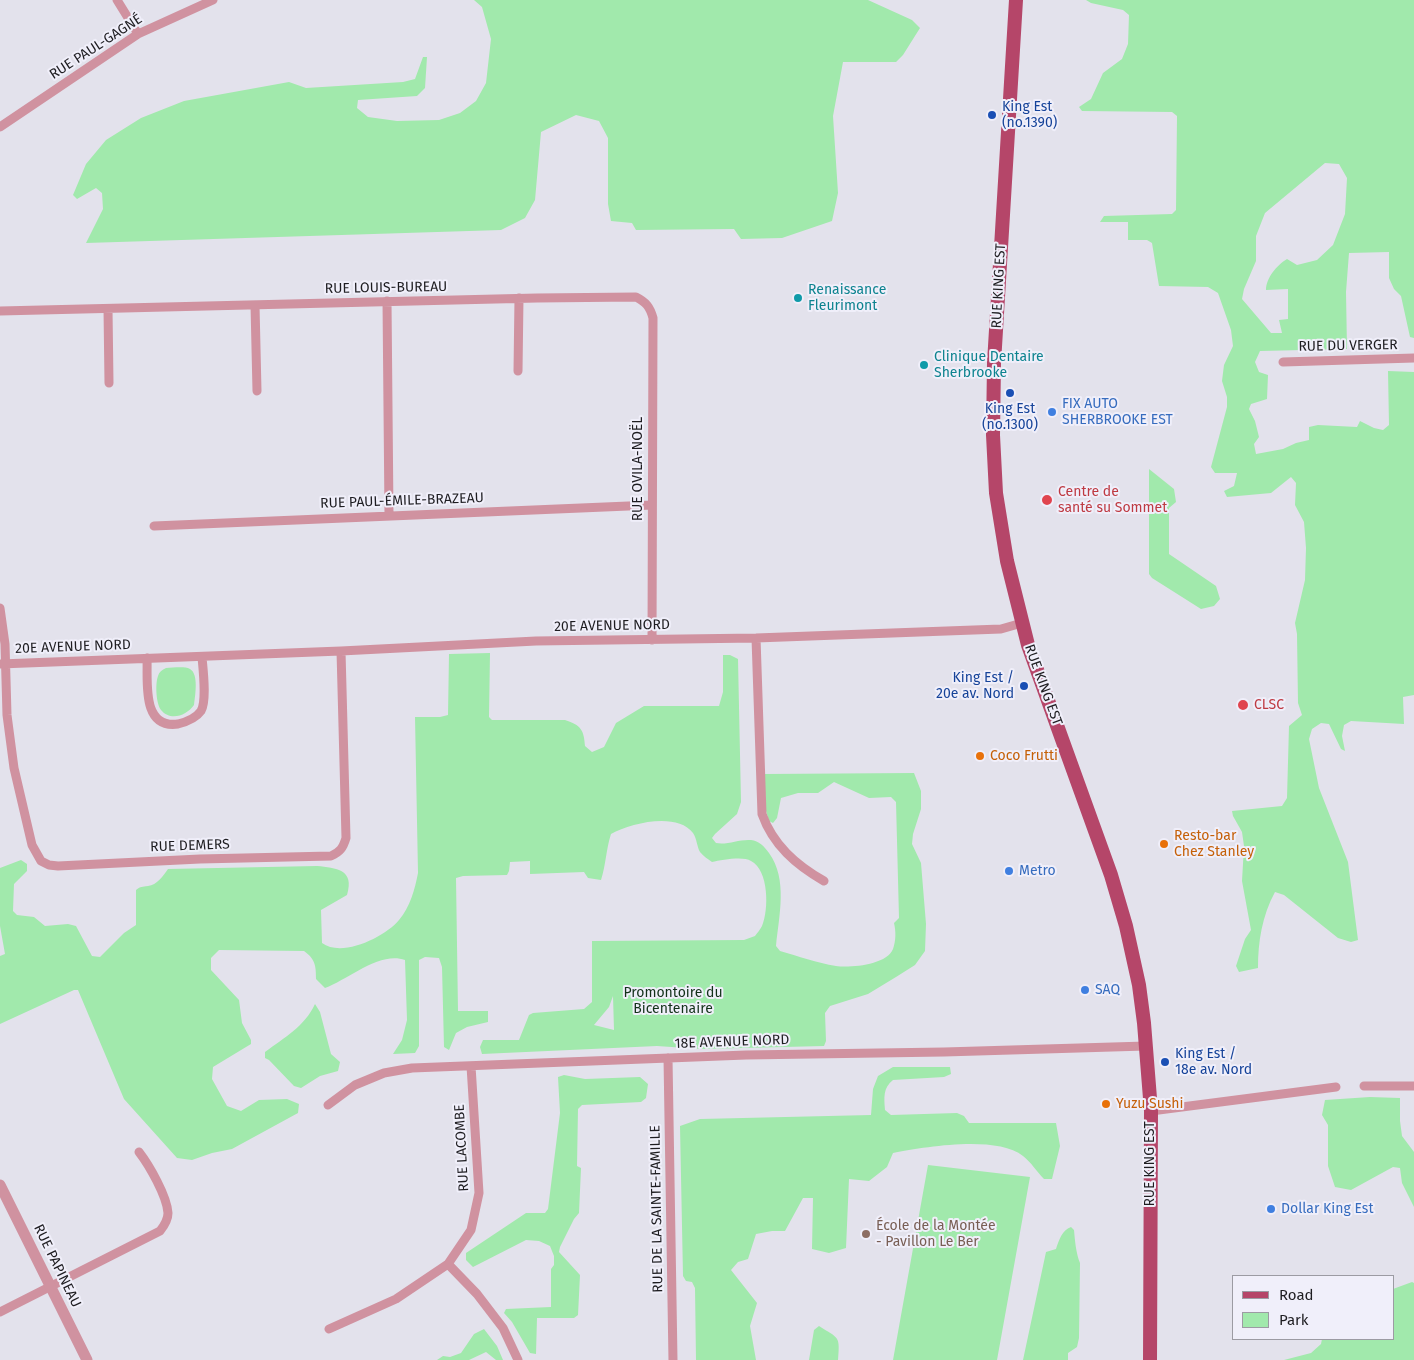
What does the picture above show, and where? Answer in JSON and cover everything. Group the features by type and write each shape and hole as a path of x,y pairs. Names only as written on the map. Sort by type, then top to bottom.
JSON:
{"main road":[{"name":"RUE KING EST","path":"1016,0 994,363 992,423 996,493 1002,536 1028,645 1111,876 1122,910 1139,985 1151,1111 1150,1360"}],"street":[{"path":"117,0 138,34"},
{"name":"RUE PAUL-GAGNÉ","path":"0,127 138,34 213,0"},
{"name":"RUE LOUIS-BUREAU","path":"0,311 628,296 645,301"},
{"path":"518,371 519,298"},
{"path":"387,301 389,515"},
{"name":"RUE OVILA-NOËL","path":"645,301 650,308 653,318 652,640"},
{"path":"255,305 257,391"},
{"path":"108,309 108,383"},
{"name":"RUE DU VERGER","path":"1283,362 1414,358"},
{"name":"RUE PAUL-ÉMILE-BRAZEAU","path":"154,526 652,505"},
{"path":"0,608 4,635 3,664"},
{"name":"20E AVENUE NORD","path":"3,664 202,657 536,641 756,638 1001,629 1022,623"},
{"path":"756,638 762,814 774,839 783,851 824,881"},
{"name":"RUE DEMERS","path":"3,664 6,715 14,768 32,845 41,861 49,865 58,866 200,859 331,856 343,848 346,838 341,651"},
{"name":"20E AVENUE NORD","path":"147,658 148,706 153,715 163,722 175,724 186,722 202,710 202,657"},
{"name":"18E AVENUE NORD","path":"328,1105 355,1085 384,1073 412,1068 668,1058 1146,1046"},
{"name":"RUE DE LA SAINTE-FAMILLE","path":"668,1058 673,1360"},
{"name":"RUE LACOMBE","path":"329,1329 396,1299 448,1264 471,1230 479,1193 471,1066"},
{"path":"1364,1086 1414,1086"},
{"path":"1151,1111 1336,1087"},
{"path":"0,1312 160,1231 165,1224 168,1214 166,1204 152,1170 139,1152"},
{"name":"RUE PAPINEAU","path":"0,1185 87,1360"},
{"path":"448,1264 477,1294 503,1328 518,1360"}],"green space":[{"path":"474,0 868,0 912,20 920,28 903,55 896,62 843,62 833,116 838,193 832,221 782,238 741,239 734,229 636,230 632,223 611,221 608,204 608,138 599,121 576,115 541,132 535,200 525,218 501,230 86,243 103,209 102,193 96,188 77,199 73,195 86,164 106,140 141,118 184,101 289,82 306,88 403,82 415,79 423,57 427,57 425,88 417,96 358,100 357,108 368,117 397,121 439,120 460,113 476,101 486,83 491,39 482,7"},
{"path":"1086,0 1414,0 1414,338 1410,337 1401,296 1394,289 1389,278 1389,252 1349,253 1346,292 1347,349 1260,351 1255,362 1259,372 1268,375 1267,399 1251,404 1249,409 1255,421 1259,437 1254,444 1256,454 1283,449 1309,440 1309,427 1318,425 1357,427 1360,421 1383,430 1389,425 1388,371 1414,372 1414,695 1403,697 1404,724 1351,721 1344,725 1342,736 1345,751 1341,749 1329,724 1321,723 1312,729 1309,739 1319,788 1348,862 1358,940 1351,942 1338,938 1284,895 1275,892 1267,910 1262,929 1258,968 1239,972 1236,966 1245,939 1251,930 1242,881 1244,846 1242,832 1232,811 1282,806 1287,798 1289,726 1302,715 1298,703 1297,634 1295,623 1305,580 1306,548 1304,522 1295,505 1296,483 1291,477 1271,493 1227,497 1224,491 1234,486 1237,473 1215,473 1211,467 1227,407 1227,397 1222,381 1224,365 1233,346 1231,330 1218,293 1208,287 1159,286 1152,243 1147,240 1128,240 1128,222 1100,222 1104,216 1172,214 1176,210 1177,116 1172,112 1082,111 1079,107 1091,99 1103,73 1122,59 1128,44 1129,15 1123,10 1091,3","holes":["1325,163 1339,164 1347,178 1345,214 1333,245 1317,260 1297,265 1287,259 1273,272 1266,285 1266,290 1288,289 1288,319 1279,320 1282,333 1271,333 1242,299 1244,289 1256,261 1256,236 1265,213"]},
{"path":"1149,469 1174,489 1176,502 1169,508 1169,554 1216,586 1220,599 1214,606 1201,609 1152,578 1149,574"},
{"name":"Promontoire du Bicentenaire","path":"490,653 489,717 492,720 565,720 581,729 585,746 592,752 604,747 616,723 644,706 719,706 723,692 723,655 730,655 738,659 741,802 737,814 712,838 716,843 756,841 765,848 775,863 779,874 781,898 776,946 780,951 836,966 868,964 884,959 889,954 895,942 894,923 899,918 896,802 891,797 869,798 834,782 818,793 798,793 781,798 777,818 773,823 769,821 766,811 764,774 914,773 921,791 921,809 913,834 912,844 921,863 926,924 925,951 915,965 868,994 830,1006 825,1013 826,1041 824,1046 701,1049 657,1046 482,1054 480,1047 483,1040 519,1040 529,1015 533,1013 584,1009 592,1002 592,941 744,940 755,936 762,926 766,910 764,881 757,866 751,861 738,859 712,862 700,852 693,833 686,827 676,823 654,821 630,826 611,834 601,880 588,878 584,872 530,874 530,861 510,862 507,875 463,876 456,878 458,1011 488,1011 488,1022 467,1027 456,1033 449,1050 444,1047 442,967 439,958 425,957 419,960 419,1046 415,1053 393,1054 402,1040 407,1020 405,960 385,959 365,967 325,988 316,979 314,963 311,957 304,951 219,950 211,958 211,970 239,1000 242,1023 251,1040 251,1044 213,1067 212,1079 227,1106 241,1111 259,1100 287,1099 299,1104 298,1113 232,1149 192,1160 177,1158 124,1099 78,990 74,990 0,1024 0,956 5,954 0,926 0,868 21,860 27,864 27,871 14,884 13,911 17,915 34,917 45,926 68,924 76,926 92,956 100,957 124,933 136,925 136,890 140,887 154,884 160,880 168,869 317,866 337,869 346,875 349,886 347,895 321,910 322,943 330,947 351,947 363,944 384,933 403,915 414,891 418,873 415,717 440,717 448,715 449,654","holes":["613,996 614,1030 594,1025 609,1007"]},
{"path":"166,668 188,668 195,675 194,705 187,712 179,716 169,716 159,707 156,684 158,675"},
{"path":"315,1004 320,1012 331,1054 340,1062 338,1071 320,1076 301,1088 294,1086 265,1058 265,1052 300,1025"},
{"path":"893,1067 950,1067 951,1074 944,1077 893,1080 887,1086 884,1097 885,1110 891,1115 957,1113 964,1116 969,1123 1056,1123 1060,1146 1052,1179 1044,1179 1023,1156 996,1146 960,1144 893,1153 887,1167 869,1181 849,1179 846,1248 829,1253 812,1249 813,1198 803,1198 785,1231 756,1234 748,1259 738,1262 731,1270 757,1303 750,1326 756,1360 696,1360 695,1288 692,1282 686,1281 683,1276 680,1126 700,1119 871,1115 873,1089 878,1076"},
{"path":"564,1075 585,1079 640,1077 648,1084 646,1098 641,1102 582,1105 578,1109 577,1166 581,1168 579,1213 574,1219 559,1252 580,1275 578,1315 574,1318 537,1318 536,1354 530,1353 512,1322 504,1313 506,1309 551,1307 551,1269 554,1265 554,1256 550,1246 539,1241 526,1240 473,1267 466,1260 466,1253 526,1213 545,1213 548,1209 560,1113 558,1077"},
{"path":"1370,1097 1400,1098 1402,1136 1414,1152 1414,1207 1402,1183 1400,1168 1393,1167 1351,1190 1335,1187 1328,1166 1328,1125 1322,1115 1325,1100"},
{"path":"928,1165 1030,1177 997,1360 893,1360"},
{"path":"1071,1227 1074,1230 1080,1263 1079,1338 1077,1347 1068,1353 1068,1360 1023,1360 1046,1252 1056,1249 1063,1233"},
{"path":"1412,1282 1414,1283 1414,1360 1284,1360 1311,1353 1321,1344 1322,1340 1394,1340 1394,1289"},
{"path":"819,1326 837,1339 839,1346 838,1360 809,1360 814,1330"},
{"path":"484,1329 497,1346 503,1360 496,1360 486,1352 469,1360 437,1360 443,1356 450,1357 461,1353 474,1334"}],"place":[{"name":"King Est (no.1390)","path":"992,115"},
{"name":"Renaissance Fleurimont","path":"798,298"},
{"name":"Clinique Dentaire Sherbrooke","path":"924,365"},
{"name":"King Est (no.1300)","path":"1010,393"},
{"name":"FIX AUTO SHERBROOKE EST","path":"1052,412"},
{"name":"Centre de santé su Sommet","path":"1047,500"},
{"name":"King Est / 20e av. Nord","path":"1024,686"},
{"name":"CLSC","path":"1243,705"},
{"name":"Coco Frutti","path":"980,756"},
{"name":"Resto-bar Chez Stanley","path":"1164,844"},
{"name":"Metro","path":"1009,871"},
{"name":"SAQ","path":"1085,990"},
{"name":"King Est / 18e av. Nord","path":"1165,1062"},
{"name":"Yuzu Sushi","path":"1106,1104"},
{"name":"Dollar King Est","path":"1271,1209"},
{"name":"École de la Montée - Pavillon Le Ber","path":"866,1234"}]}
